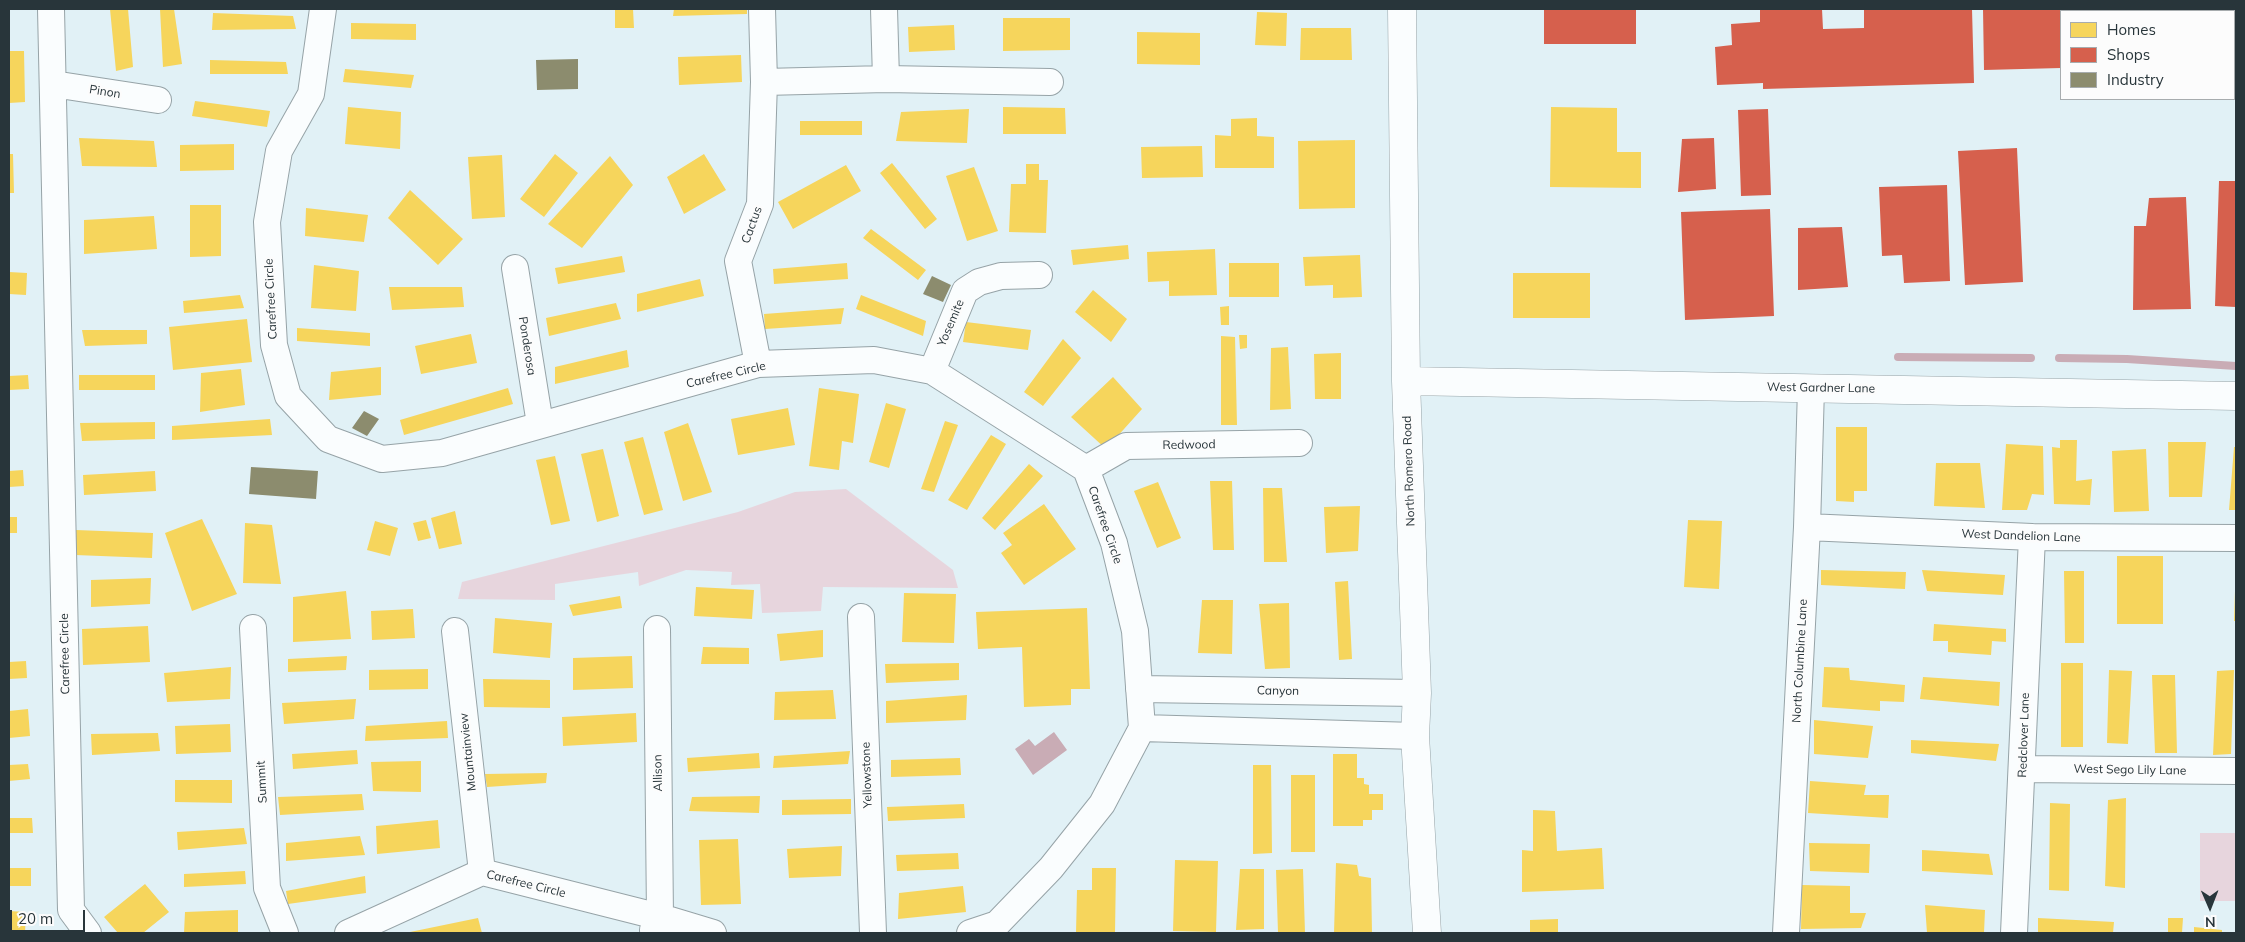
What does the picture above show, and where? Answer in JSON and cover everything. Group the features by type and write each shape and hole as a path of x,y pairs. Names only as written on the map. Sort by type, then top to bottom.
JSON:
{"street":[{"name":"Carefree Circle","path":"51,9 71,910 88,933"},
{"name":"Carefree Circle","path":"324,9 311,94 279,151 267,222 274,345 288,396 328,439 382,459 442,453 758,364 874,360 932,372 1086,470 1114,543 1135,631 1142,728"},
{"name":"Cactus","path":"758,364 738,261 760,204 764,82 762,9"},
{"path":"884,9 886,79"},
{"name":"North Romero Road","path":"1402,9 1406,381 1417,693 1415,736 1428,933"},
{"path":"764,82 886,79 1050,82"},
{"name":"Pinon","path":"53,84 158,100"},
{"name":"Ponderosa","path":"515,268 540,424"},
{"name":"Yosemite","path":"932,372 965,291 979,282 1001,276 1039,275"},
{"name":"West Gardner Lane","path":"1406,381 2236,396"},
{"name":"North Columbine Lane","path":"1786,933 1807,528 1811,388"},
{"name":"Redwood","path":"1086,470 1126,446 1300,443"},
{"name":"West Dandelion Lane","path":"1807,528 2032,537 2236,538"},
{"name":"Redclover Lane","path":"2014,933 2032,537"},
{"name":"Yellowstone","path":"861,617 873,933"},
{"name":"Summit","path":"253,628 268,888 285,933"},
{"name":"Allison","path":"655,925 657,629"},
{"name":"Mountainview","path":"455,631 482,872"},
{"name":"Canyon","path":"1140,689 1417,693"},
{"path":"970,933 999,929 1051,868 1102,804 1142,728 1415,736"},
{"name":"West Sego Lily Lane","path":"2023,768 2236,771"},
{"name":"Carefree Circle","path":"348,933 482,872 655,925 712,933"}],"shaded area":[{"path":"846,489 953,570 958,588 823,587 821,611 762,613 760,584 731,585 732,572 686,570 639,586 638,572 555,584 555,600 458,599 462,582 738,512 795,492"},
{"path":"1054,732 1067,750 1033,775 1015,749 1029,739 1035,746"},
{"path":"2200,833 2235,833 2236,901 2200,901"}],"building: Homes":[{"path":"110,9 128,9 133,67 116,71"},
{"path":"160,9 174,9 182,64 163,67"},
{"path":"615,9 633,9 634,28 615,28"},
{"path":"674,9 747,9 747,14 673,16"},
{"path":"1257,12 1287,13 1286,46 1255,45"},
{"path":"213,13 293,16 296,29 212,30"},
{"path":"1003,18 1070,18 1070,50 1003,51"},
{"path":"351,23 416,24 416,40 351,39"},
{"path":"954,25 955,50 909,52 908,27"},
{"path":"1301,28 1351,28 1352,60 1300,60"},
{"path":"1137,32 1200,33 1200,65 1137,64"},
{"path":"9,51 24,51 25,102 9,103"},
{"path":"741,55 742,82 679,85 678,57"},
{"path":"210,60 286,62 288,74 210,74"},
{"path":"345,69 414,75 411,88 343,82"},
{"path":"195,101 270,111 267,127 192,116"},
{"path":"348,107 401,112 400,149 345,144"},
{"path":"1003,107 1065,108 1066,134 1003,134"},
{"path":"1551,107 1617,108 1617,152 1641,152 1641,188 1550,187"},
{"path":"969,109 967,143 896,141 901,112"},
{"path":"1257,118 1257,136 1274,137 1274,168 1215,168 1215,135 1231,136 1231,119"},
{"path":"800,121 862,121 862,135 800,135"},
{"path":"79,138 154,141 157,167 82,166"},
{"path":"1355,140 1355,208 1299,209 1298,141"},
{"path":"234,144 234,170 180,171 180,145"},
{"path":"1202,146 1203,177 1142,178 1141,147"},
{"path":"9,154 13,154 14,193 9,193"},
{"path":"555,154 578,173 544,217 520,199"},
{"path":"704,154 726,190 684,214 667,177"},
{"path":"502,155 505,217 472,219 468,157"},
{"path":"610,156 633,185 582,248 548,224"},
{"path":"892,163 937,219 925,229 880,173"},
{"path":"1026,164 1039,164 1039,180 1048,180 1046,233 1009,232 1011,184 1026,184"},
{"path":"846,165 861,191 793,229 778,202"},
{"path":"974,167 998,231 967,241 946,176"},
{"path":"410,190 463,239 438,265 388,218"},
{"path":"190,205 221,205 221,256 190,257"},
{"path":"306,208 368,215 364,242 305,236"},
{"path":"154,216 157,249 84,254 84,220"},
{"path":"871,229 926,270 918,280 863,238"},
{"path":"1128,245 1129,259 1073,265 1071,250"},
{"path":"1215,249 1217,295 1169,296 1169,281 1148,282 1147,252"},
{"path":"1360,255 1362,297 1333,298 1333,285 1305,286 1303,257"},
{"path":"622,256 625,272 558,284 555,268"},
{"path":"847,263 848,279 774,284 773,269"},
{"path":"1229,263 1279,263 1279,297 1229,297"},
{"path":"314,265 359,271 356,311 311,308"},
{"path":"9,272 27,273 26,295 9,294"},
{"path":"1513,273 1590,273 1590,318 1513,318"},
{"path":"700,279 704,296 637,312 637,294"},
{"path":"389,287 462,287 464,307 392,310"},
{"path":"1093,290 1127,319 1111,342 1075,312"},
{"path":"240,295 244,308 184,313 183,301"},
{"path":"861,295 926,321 923,336 856,309"},
{"path":"616,303 621,319 549,336 546,318"},
{"path":"1229,306 1229,325 1221,325 1220,307"},
{"path":"844,308 841,324 765,329 764,314"},
{"path":"247,319 252,362 173,370 169,327"},
{"path":"966,322 1031,330 1028,350 963,342"},
{"path":"297,328 370,333 370,346 297,341"},
{"path":"82,330 147,330 147,344 85,346"},
{"path":"471,334 477,363 421,374 415,346"},
{"path":"1239,335 1247,335 1247,348 1240,349"},
{"path":"1221,336 1235,337 1237,425 1221,425"},
{"path":"1063,339 1081,358 1043,406 1024,392"},
{"path":"1288,347 1291,409 1270,410 1271,348"},
{"path":"627,350 629,367 555,384 555,367"},
{"path":"1341,353 1341,399 1315,399 1314,354"},
{"path":"381,367 381,395 329,400 331,372"},
{"path":"241,369 245,405 200,412 201,373"},
{"path":"28,375 29,389 9,390 9,376"},
{"path":"79,375 155,375 155,390 79,390"},
{"path":"1113,377 1142,409 1106,449 1071,417"},
{"path":"508,388 513,404 404,435 400,420"},
{"path":"819,388 859,394 853,443 842,441 839,470 809,466"},
{"path":"886,403 906,409 889,468 869,462"},
{"path":"788,408 795,445 738,455 731,419"},
{"path":"270,419 272,435 172,440 172,426"},
{"path":"945,421 958,425 934,492 921,489"},
{"path":"155,422 155,439 82,441 80,423"},
{"path":"688,423 712,492 683,501 664,432"},
{"path":"1836,427 1867,427 1867,491 1854,491 1854,502 1836,501"},
{"path":"991,435 1006,444 967,510 948,500"},
{"path":"643,437 663,510 644,515 624,442"},
{"path":"2060,440 2077,440 2076,481 2092,479 2090,505 2054,504 2052,447 2060,448"},
{"path":"2168,442 2206,442 2202,497 2169,497"},
{"path":"2006,444 2043,446 2044,495 2032,494 2027,510 2002,510"},
{"path":"2234,447 2236,447 2236,510 2229,510"},
{"path":"603,449 619,516 597,522 581,454"},
{"path":"2146,449 2149,511 2114,512 2112,451"},
{"path":"555,456 570,521 551,525 536,460"},
{"path":"1936,463 1980,463 1985,508 1934,506"},
{"path":"1029,464 1043,476 995,530 982,518"},
{"path":"23,470 24,486 9,487 9,471"},
{"path":"155,471 156,491 84,495 83,475"},
{"path":"1210,481 1232,481 1234,550 1213,550"},
{"path":"1158,482 1181,538 1157,548 1134,491"},
{"path":"1263,488 1282,488 1287,562 1264,562"},
{"path":"1044,504 1076,549 1024,585 1001,553 1012,545 1003,533"},
{"path":"1360,506 1358,551 1326,553 1324,507"},
{"path":"455,511 462,544 439,549 431,518"},
{"path":"9,517 17,517 17,533 9,533"},
{"path":"202,519 237,594 192,611 165,533"},
{"path":"426,520 431,538 418,541 413,523"},
{"path":"1688,520 1722,521 1719,589 1684,587"},
{"path":"375,521 398,528 390,556 367,550"},
{"path":"245,523 272,525 281,584 243,583"},
{"path":"76,530 153,533 152,558 75,555"},
{"path":"2117,556 2163,556 2163,624 2117,624"},
{"path":"1821,570 1906,572 1905,589 1821,585"},
{"path":"1922,570 2005,575 2003,595 1927,591"},
{"path":"2064,571 2084,571 2084,643 2065,643"},
{"path":"151,578 150,604 91,607 91,580"},
{"path":"1348,581 1352,659 1339,660 1335,582"},
{"path":"696,587 754,590 752,619 694,616"},
{"path":"346,591 351,639 293,642 293,597"},
{"path":"2235,591 2236,621 2234,621"},
{"path":"904,593 956,594 954,643 902,642"},
{"path":"620,596 622,608 573,616 569,605"},
{"path":"1202,600 1233,600 1232,654 1198,653"},
{"path":"1289,603 1290,668 1265,669 1259,604"},
{"path":"1087,608 1090,689 1071,689 1071,705 1024,707 1022,647 978,649 976,612"},
{"path":"413,609 415,638 372,640 371,611"},
{"path":"495,618 552,623 550,658 493,653"},
{"path":"1934,624 2006,629 2006,642 1992,641 1991,655 1948,652 1948,641 1933,641"},
{"path":"148,626 150,662 83,665 82,629"},
{"path":"823,630 823,657 780,661 777,634"},
{"path":"703,647 749,648 749,664 701,664"},
{"path":"347,656 346,670 288,672 288,659"},
{"path":"632,656 633,688 573,690 573,658"},
{"path":"26,661 27,678 9,679 9,662"},
{"path":"959,663 959,680 886,683 885,664"},
{"path":"2061,663 2083,663 2083,747 2061,747"},
{"path":"231,667 230,699 167,702 164,673"},
{"path":"1824,667 1849,668 1850,680 1905,685 1904,702 1880,701 1880,711 1822,707"},
{"path":"428,669 428,689 369,690 369,670"},
{"path":"2109,670 2132,671 2128,744 2107,743"},
{"path":"2234,670 2231,754 2213,755 2217,671"},
{"path":"2152,675 2175,675 2177,753 2155,753"},
{"path":"1923,677 2000,682 1999,706 1920,699"},
{"path":"483,679 550,680 550,708 484,707"},
{"path":"833,690 836,719 774,720 775,692"},
{"path":"967,695 966,720 886,723 886,701"},
{"path":"356,699 354,719 284,724 282,703"},
{"path":"28,709 30,736 9,738 9,711"},
{"path":"636,713 637,742 563,746 562,717"},
{"path":"1814,720 1873,726 1868,758 1814,754"},
{"path":"447,721 448,738 365,741 366,726"},
{"path":"230,724 231,752 176,754 175,726"},
{"path":"158,733 160,751 92,755 91,734"},
{"path":"1911,740 1999,744 1996,761 1911,753"},
{"path":"357,750 358,764 293,769 292,754"},
{"path":"850,751 848,764 773,768 774,756"},
{"path":"759,753 760,768 688,772 687,758"},
{"path":"1333,754 1357,754 1357,778 1364,778 1364,784 1369,785 1369,794 1383,794 1383,810 1372,810 1372,820 1363,820 1363,826 1333,826"},
{"path":"960,758 961,775 891,777 891,760"},
{"path":"421,761 421,792 373,791 371,762"},
{"path":"28,764 30,779 9,781 9,765"},
{"path":"1253,765 1271,765 1272,853 1253,854"},
{"path":"547,773 546,783 487,787 485,774"},
{"path":"1291,775 1315,775 1315,852 1291,852"},
{"path":"175,780 232,780 232,803 175,802"},
{"path":"1810,781 1866,785 1864,795 1889,795 1888,818 1808,813"},
{"path":"362,794 364,810 280,815 278,797"},
{"path":"760,796 759,813 689,811 692,797"},
{"path":"2126,798 2125,888 2105,886 2108,800"},
{"path":"851,799 851,814 782,815 782,800"},
{"path":"2050,803 2070,804 2069,891 2049,890"},
{"path":"964,804 965,818 888,821 887,807"},
{"path":"1533,810 1555,811 1557,851 1602,848 1604,889 1522,892 1522,850 1533,851"},
{"path":"9,818 32,818 33,833 9,833"},
{"path":"438,820 440,848 377,854 376,826"},
{"path":"244,828 247,844 178,850 177,832"},
{"path":"360,836 365,855 286,861 286,843"},
{"path":"738,839 741,904 701,905 699,840"},
{"path":"1809,843 1870,844 1869,873 1810,871"},
{"path":"842,846 841,876 789,878 787,849"},
{"path":"1922,850 1989,854 1993,875 1922,871"},
{"path":"958,853 959,869 897,871 896,855"},
{"path":"1175,860 1218,861 1216,932 1173,931"},
{"path":"1336,863 1357,865 1359,876 1371,878 1372,933 1334,933"},
{"path":"9,868 31,868 31,886 9,886"},
{"path":"1092,868 1116,868 1115,933 1076,933 1077,890 1092,890"},
{"path":"1240,869 1264,869 1264,929 1236,930"},
{"path":"1303,869 1305,933 1278,933 1276,870"},
{"path":"245,871 246,884 184,887 184,874"},
{"path":"365,876 366,893 288,904 286,891"},
{"path":"145,884 169,912 143,933 118,933 104,917"},
{"path":"1802,885 1850,886 1850,913 1866,913 1861,928 1801,929"},
{"path":"963,886 966,912 898,919 899,893"},
{"path":"1925,905 1985,910 1984,933 1927,933"},
{"path":"238,910 238,933 184,933 185,912"},
{"path":"9,911 26,912 25,933 9,933"},
{"path":"478,918 482,933 410,933 410,932"},
{"path":"2038,918 2114,922 2113,933 2038,933"},
{"path":"2168,918 2183,918 2182,933 2168,933"},
{"path":"1558,919 1558,933 1530,933 1530,920"},
{"path":"2194,927 2222,930 2222,933 2194,933"}],"building: Shops":[{"path":"1544,9 1636,9 1636,44 1544,44"},
{"path":"1760,9 1822,9 1823,29 1864,28 1864,9 1972,9 1974,83 1763,89 1763,83 1717,85 1715,47 1732,45 1731,24 1760,22"},
{"path":"1983,9 2071,9 2060,10 2060,68 1984,70"},
{"path":"1768,109 1771,195 1741,196 1738,110"},
{"path":"1714,138 1716,189 1678,192 1682,139"},
{"path":"2017,148 2023,282 1965,285 1958,151"},
{"path":"2219,181 2236,181 2236,307 2215,306"},
{"path":"1947,185 1950,281 1904,283 1902,255 1882,256 1879,187"},
{"path":"2186,197 2191,309 2133,310 2134,226 2146,226 2149,198"},
{"path":"1770,209 1774,316 1685,320 1681,212"},
{"path":"1842,227 1848,287 1798,290 1798,228"}],"building: Industry":[{"path":"578,59 578,89 537,90 536,60"},
{"path":"932,276 951,285 943,302 923,294"},
{"path":"364,411 379,419 367,436 352,428"},
{"path":"251,467 318,471 316,499 249,494"}],"waterway":[{"path":"1898,357 2031,358"},
{"path":"2059,358 2127,359 2236,366"}]}
